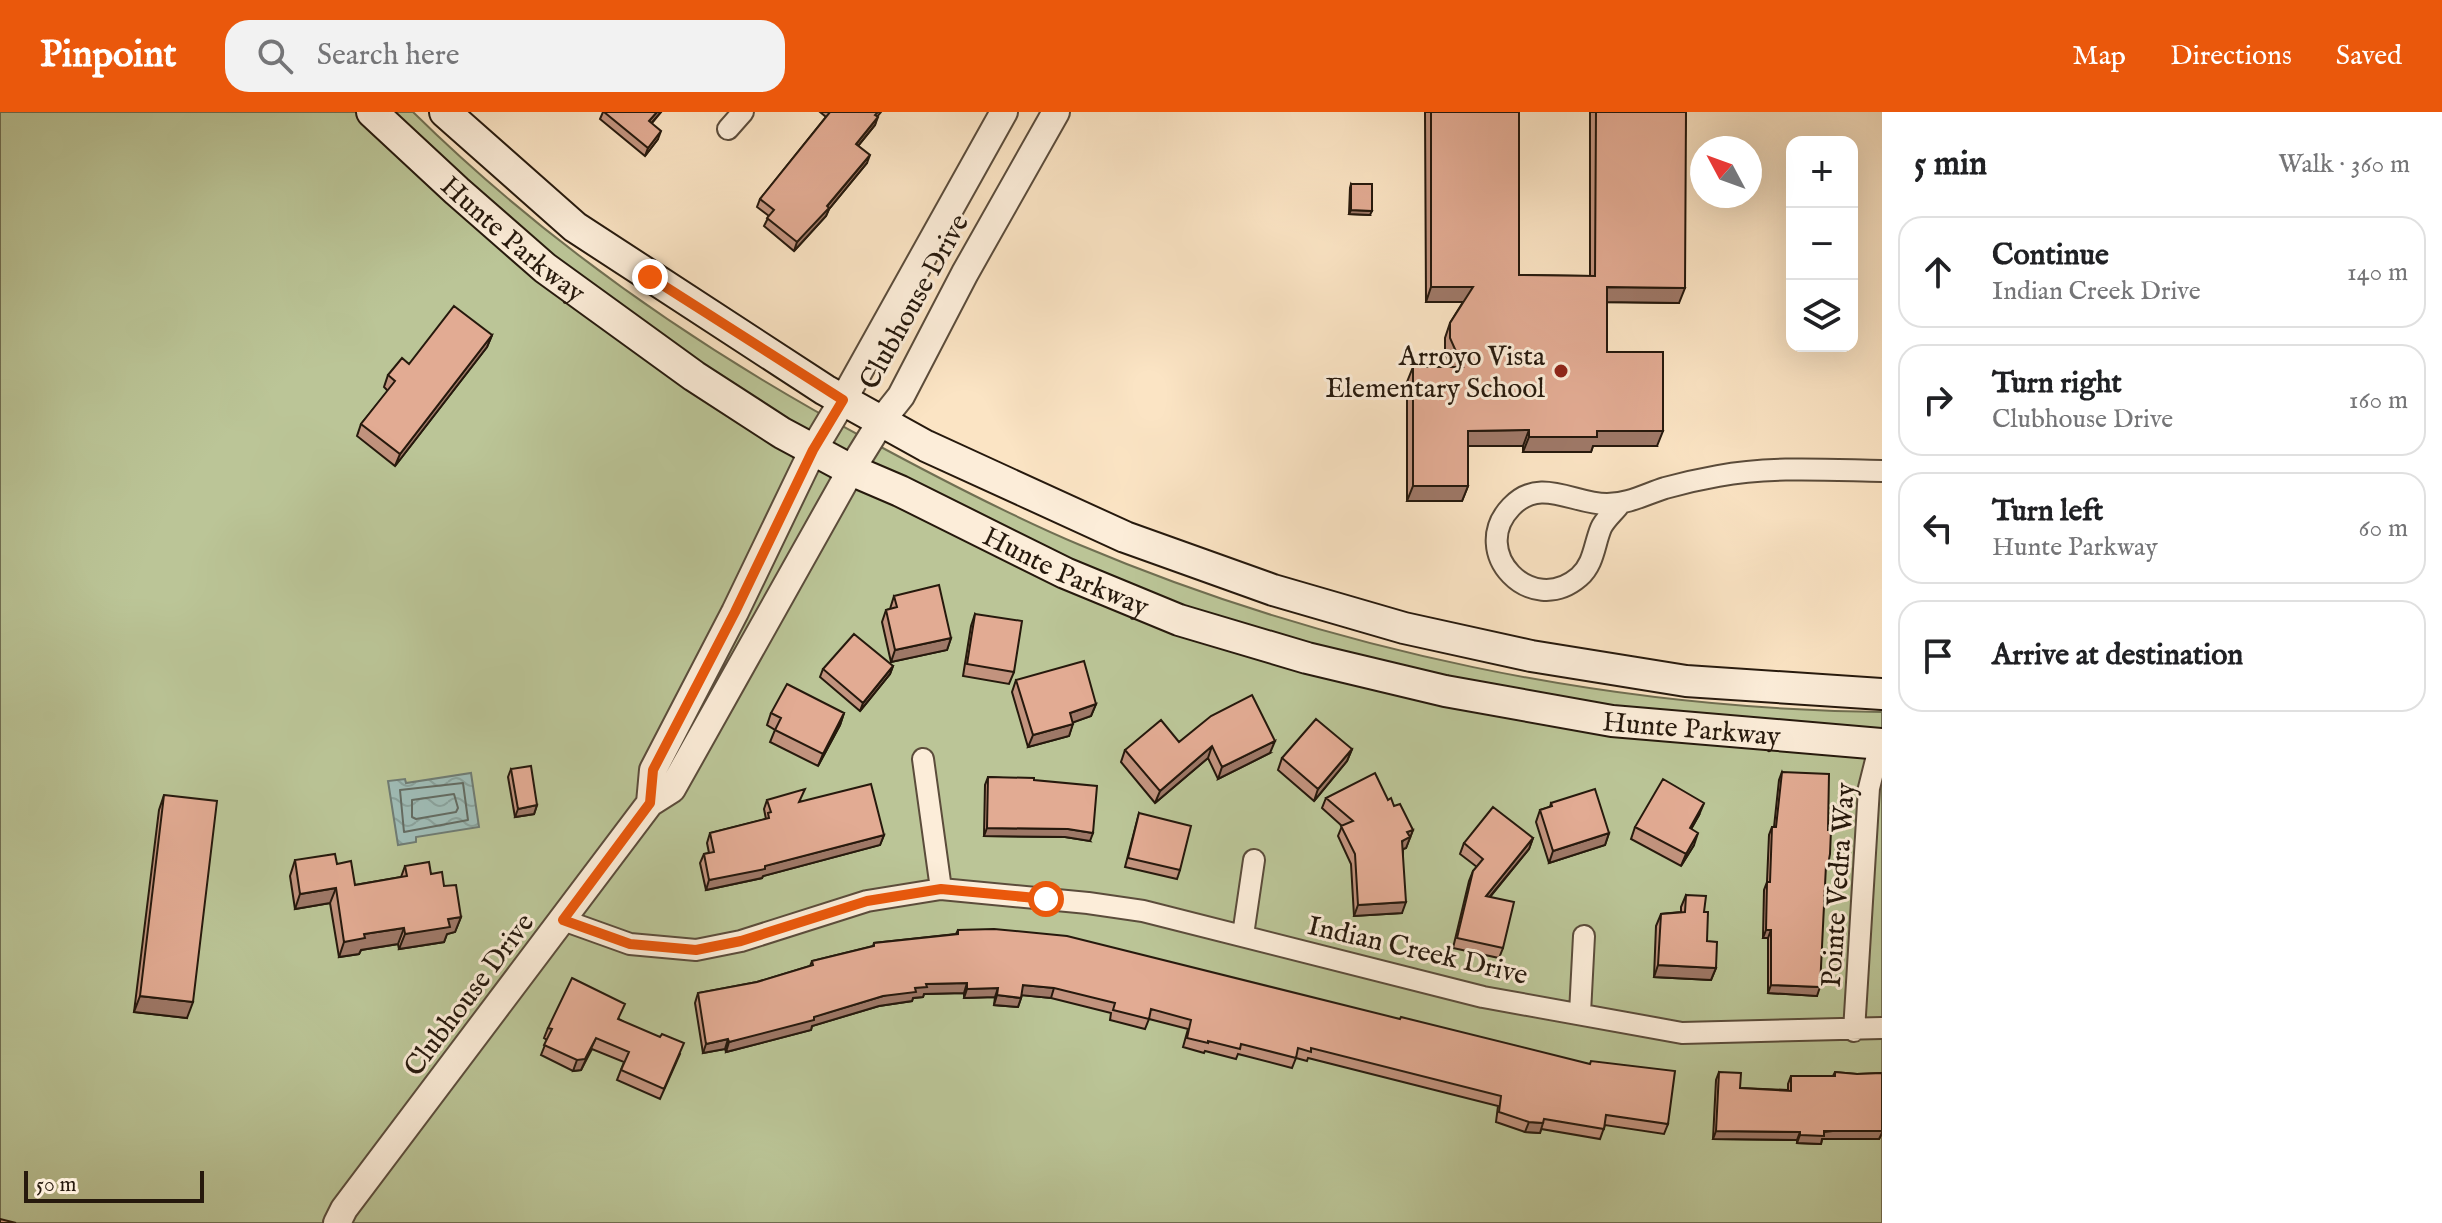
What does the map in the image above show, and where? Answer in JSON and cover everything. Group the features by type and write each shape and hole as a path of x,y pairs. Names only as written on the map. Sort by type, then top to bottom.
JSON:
{"main road":[{"name":"Hunte Parkway","path":"372,112 545,268 694,376 813,450 1065,573 1179,620 1307,658 1445,691 1612,721 1881,744"},
{"name":"Hunte Parkway","path":"445,112 575,227 843,400 926,446 1125,537 1273,590 1404,628 1531,656 1686,681 1882,694"}],"street":[{"path":"728,129 743,112"},
{"name":"Clubhouse Drive","path":"650,803 653,770 735,612 813,450 1004,112"},
{"name":"Clubhouse Drive","path":"337,1223 344,1209 650,803 672,789 851,470 901,396 965,273 1056,112"},
{"path":"1620,504 1602,525 1591,561 1582,575 1568,585 1553,590 1536,589 1521,583 1508,572 1499,558 1496,542 1498,526 1517,500 1532,493 1547,491 1594,504 1620,504 1665,488 1718,476 1758,471 1882,471"},
{"name":"Pointe Vedra Way","path":"1854,1031 1869,788 1881,744"},
{"path":"923,759 941,889"},
{"path":"1243,935 1254,860"},
{"name":"Indian Creek Drive","path":"563,920 630,944 696,950 741,941 867,901 941,889 1143,911 1483,997 1682,1033 1882,1028"},
{"path":"1580,1013 1584,936"}],"green space":[{"path":"0,112 413,112 517,206 572,250 687,332 746,370 868,440 973,495 1080,545 1273,615 1372,644 1473,667 1575,686 1677,700 1882,712 1882,1223 0,1223"}],"water":[{"path":"471,773 479,827 416,837 416,842 398,845 388,781 405,779 406,783"}],"building":[{"path":"604,112 657,112 649,121 661,131 648,148"},
{"path":"830,112 878,112 875,115 878,117 856,144 870,155 827,206 829,208 797,242 767,218 774,210 760,199"},
{"path":"1431,112 1519,112 1519,275 1595,276 1596,112 1686,112 1685,288 1607,287 1607,352 1663,352 1663,431 1597,431 1597,437 1529,437 1529,430 1468,431 1468,486 1413,486 1413,367 1463,367 1450,338 1450,323 1473,287 1431,287"},
{"path":"1351,184 1372,184 1372,211 1351,210"},
{"path":"454,306 492,335 400,454 361,424 395,381 388,375 402,358 409,364"},
{"path":"939,585 951,638 895,650 886,610 897,607 894,596"},
{"path":"975,614 1022,621 1014,672 967,664"},
{"path":"854,634 893,666 863,703 823,669"},
{"path":"1084,661 1096,704 1070,713 1073,724 1033,735 1016,680"},
{"path":"787,684 844,713 823,754 775,730 781,718 771,713"},
{"path":"1252,695 1275,741 1222,767 1212,746 1160,791 1125,750 1161,720 1179,742 1211,716"},
{"path":"1316,719 1352,749 1318,789 1282,758"},
{"path":"531,766 537,805 518,809 511,769"},
{"path":"1782,772 1829,774 1830,854 1826,865 1820,987 1771,985 1771,930 1766,930 1767,882 1770,882 1772,827 1776,827"},
{"path":"1375,773 1388,800 1391,798 1394,806 1400,804 1413,830 1407,832 1410,837 1402,841 1406,902 1358,905 1355,854 1341,826 1353,821 1326,798"},
{"path":"988,777 1034,778 1097,786 1093,833 1068,829 987,828"},
{"path":"1663,779 1704,803 1690,828 1698,833 1686,854 1635,827"},
{"path":"871,784 884,835 765,866 765,869 709,880 704,854 714,852 710,833 769,818 768,813 771,812 767,800 805,789 799,802"},
{"path":"1595,789 1609,833 1553,851 1540,810 1552,806 1551,803"},
{"path":"164,795 217,801 193,1002 140,996"},
{"path":"1493,807 1533,838 1486,896 1514,902 1503,948 1457,938 1473,871 1483,859 1464,843"},
{"path":"1139,813 1191,826 1180,870 1128,858"},
{"path":"335,854 337,864 351,861 355,885 407,876 405,866 429,862 431,874 442,872 444,886 456,885 461,917 448,919 450,927 405,934 404,928 364,934 365,938 344,942 336,888 300,894 295,860"},
{"path":"1686,895 1706,896 1707,941 1717,942 1716,968 1658,965 1661,914 1685,912"},
{"path":"994,929 1067,936 1590,1064 1591,1061 1675,1071 1668,1124 1606,1115 1604,1129 1544,1119 1543,1123 1529,1122 1499,1112 1501,1096 1311,1048 1311,1052 1298,1048 1296,1058 1241,1044 1240,1049 1208,1043 1187,1038 1191,1020 1151,1009 1149,1019 1113,1010 1115,1003 1054,988 1023,985 1021,998 997,995 998,988 967,989 967,983 926,984 927,987 915,988 916,992 883,996 814,1017 814,1020 729,1042 728,1039 706,1044 698,993 757,982 813,965 812,961 874,946 874,943 958,934 958,930"},
{"path":"572,978 625,1004 618,1019 660,1037 662,1034 684,1043 664,1089 621,1070 629,1052 596,1038 585,1059 577,1060 544,1045 552,1029 548,1028"},
{"path":"1719,1072 1741,1073 1740,1088 1791,1091 1791,1076 1835,1076 1835,1072 1882,1073 1882,1131 1824,1131 1824,1136 1800,1135 1800,1132 1716,1131"}],"place":[{"name":"Arroyo Vista Elementary School","path":"1561,371"}],"route":[{"path":"650,277 843,400 813,450 735,612 653,770 650,803 563,920 630,944 696,950 741,941 867,901 941,889 1046,899"}]}
